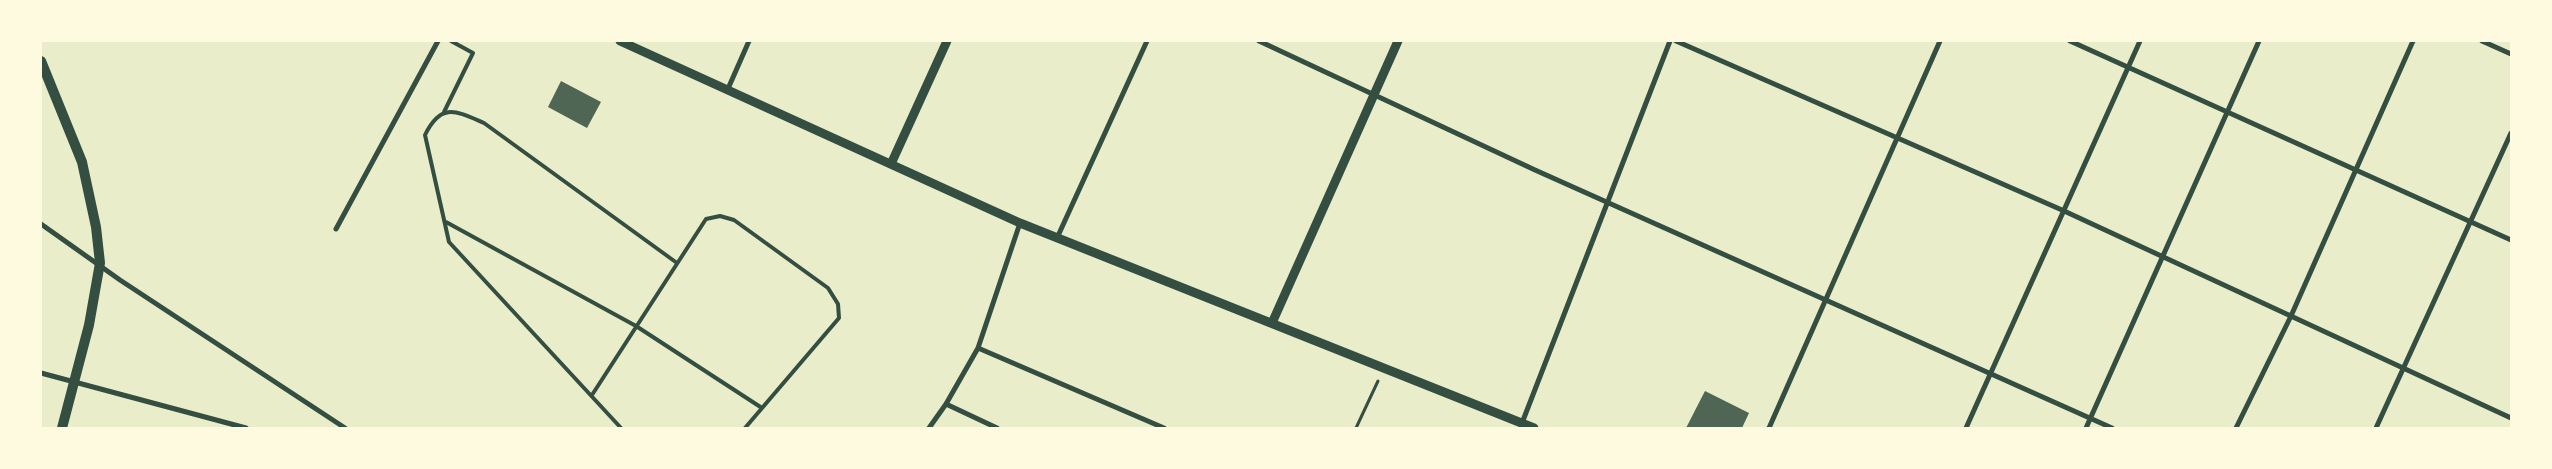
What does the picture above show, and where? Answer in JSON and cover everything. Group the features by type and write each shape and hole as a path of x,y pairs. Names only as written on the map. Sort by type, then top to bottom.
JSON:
{"main road":[{"path":"43,64 82,162 96,227 100,262 89,325 62,428"}],"street":[{"path":"336,229 438,41"},
{"path":"620,41 727,92 1020,223 1534,428"},
{"path":"727,92 749,41"},
{"path":"891,164 947,41"},
{"path":"1058,238 1147,41"},
{"path":"1259,41 1607,203 2112,428"},
{"path":"1272,323 1398,41"},
{"path":"1522,423 1670,41"},
{"path":"1676,41 2062,210 2511,418"},
{"path":"1768,428 1940,41"},
{"path":"2070,41 2511,240"},
{"path":"1966,428 1991,375 2062,210 2140,41"},
{"path":"2086,428 2164,257 2258,41"},
{"path":"2236,428 2291,316 2413,41"},
{"path":"2482,41 2511,54"},
{"path":"2376,428 2469,221 2511,133"},
{"path":"929,428 946,404 978,348 1020,223"},
{"path":"41,224 120,280 345,428"},
{"path":"978,348 1164,428"},
{"path":"41,373 246,428"},
{"path":"946,404 997,428"}],"lane":[{"path":"450,41 473,53 444,112 432,120 424,135 446,222 449,242 621,428"},
{"path":"444,112 458,112 484,123 677,263"},
{"path":"592,395 706,219 720,216 734,220 828,288 838,304 839,318 745,428"},
{"path":"446,222 636,326 762,408"}],"path":[{"path":"1356,428 1384,368"}],"building":[{"path":"561,81 601,102 587,128 548,107"},
{"path":"1705,391 1749,413 1742,428 1686,428"}]}
